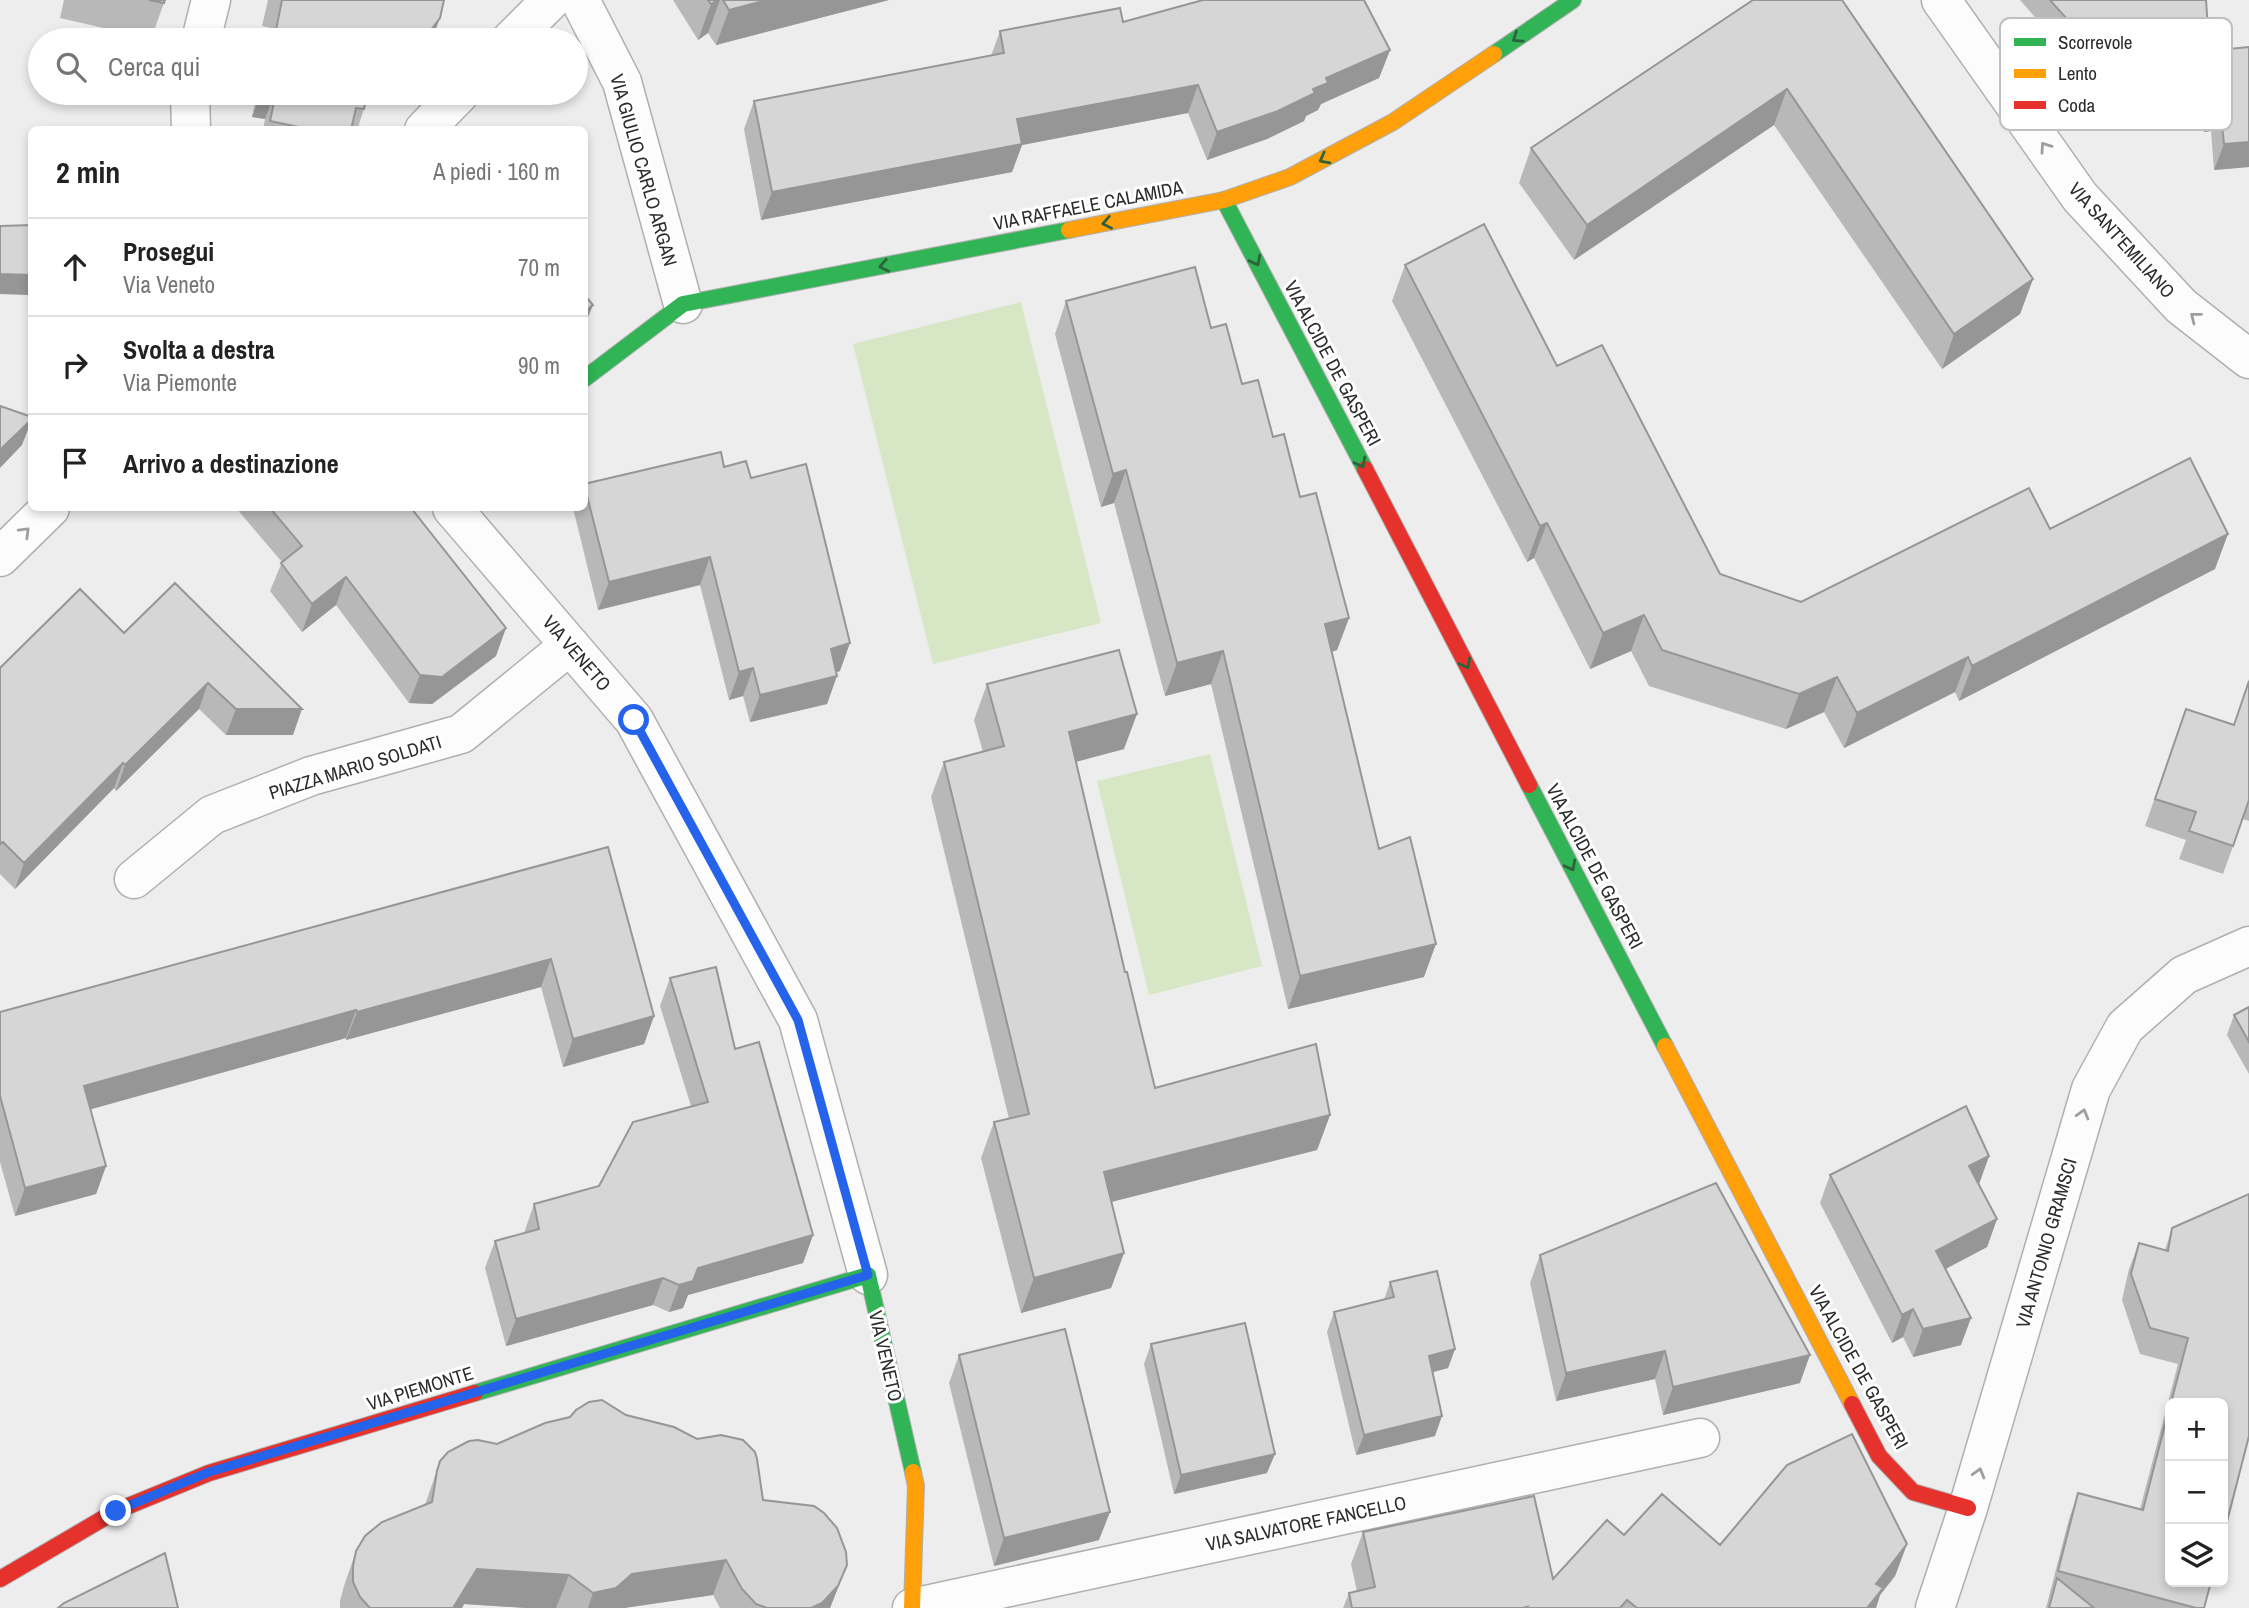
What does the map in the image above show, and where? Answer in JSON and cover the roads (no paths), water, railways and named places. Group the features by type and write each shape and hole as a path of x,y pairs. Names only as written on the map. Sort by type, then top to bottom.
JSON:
{"street":[{"path":"204,28 211,0"},
{"path":"523,28 551,0"},
{"name":"VIA GIULIO CARLO ARGAN","path":"580,0 622,82 683,304"},
{"name":"VIA RAFFAELE CALAMIDA","path":"588,376 683,304 1224,200 1290,177 1393,122 1573,0"},
{"name":"VIA SANT'EMILIANO","path":"1941,0 2000,84"},
{"path":"190,105 191,126"},
{"path":"428,126 448,105"},
{"name":"VIA SANT'EMILIANO","path":"2033,130 2080,197 2181,306 2249,359"},
{"name":"VIA ALCIDE DE GASPERI","path":"1224,200 1878,1455 1913,1492 1968,1508"},
{"path":"0,557 47,511"},
{"name":"VIA VENETO","path":"455,511 634,720 798,1020 868,1275 916,1486 912,1608"},
{"name":"PIAZZA MARIO SOLDATI","path":"134,878 212,815 311,776 461,734 570,645"},
{"name":"VIA ANTONIO GRAMSCI","path":"1935,1608 1968,1508 2091,1088 2125,1027 2184,975 2249,946"},
{"name":"VIA PIEMONTE","path":"0,1579 116,1511 209,1472 868,1275"},
{"name":"VIA SALVATORE FANCELLO","path":"912,1608 1700,1437"}]}
